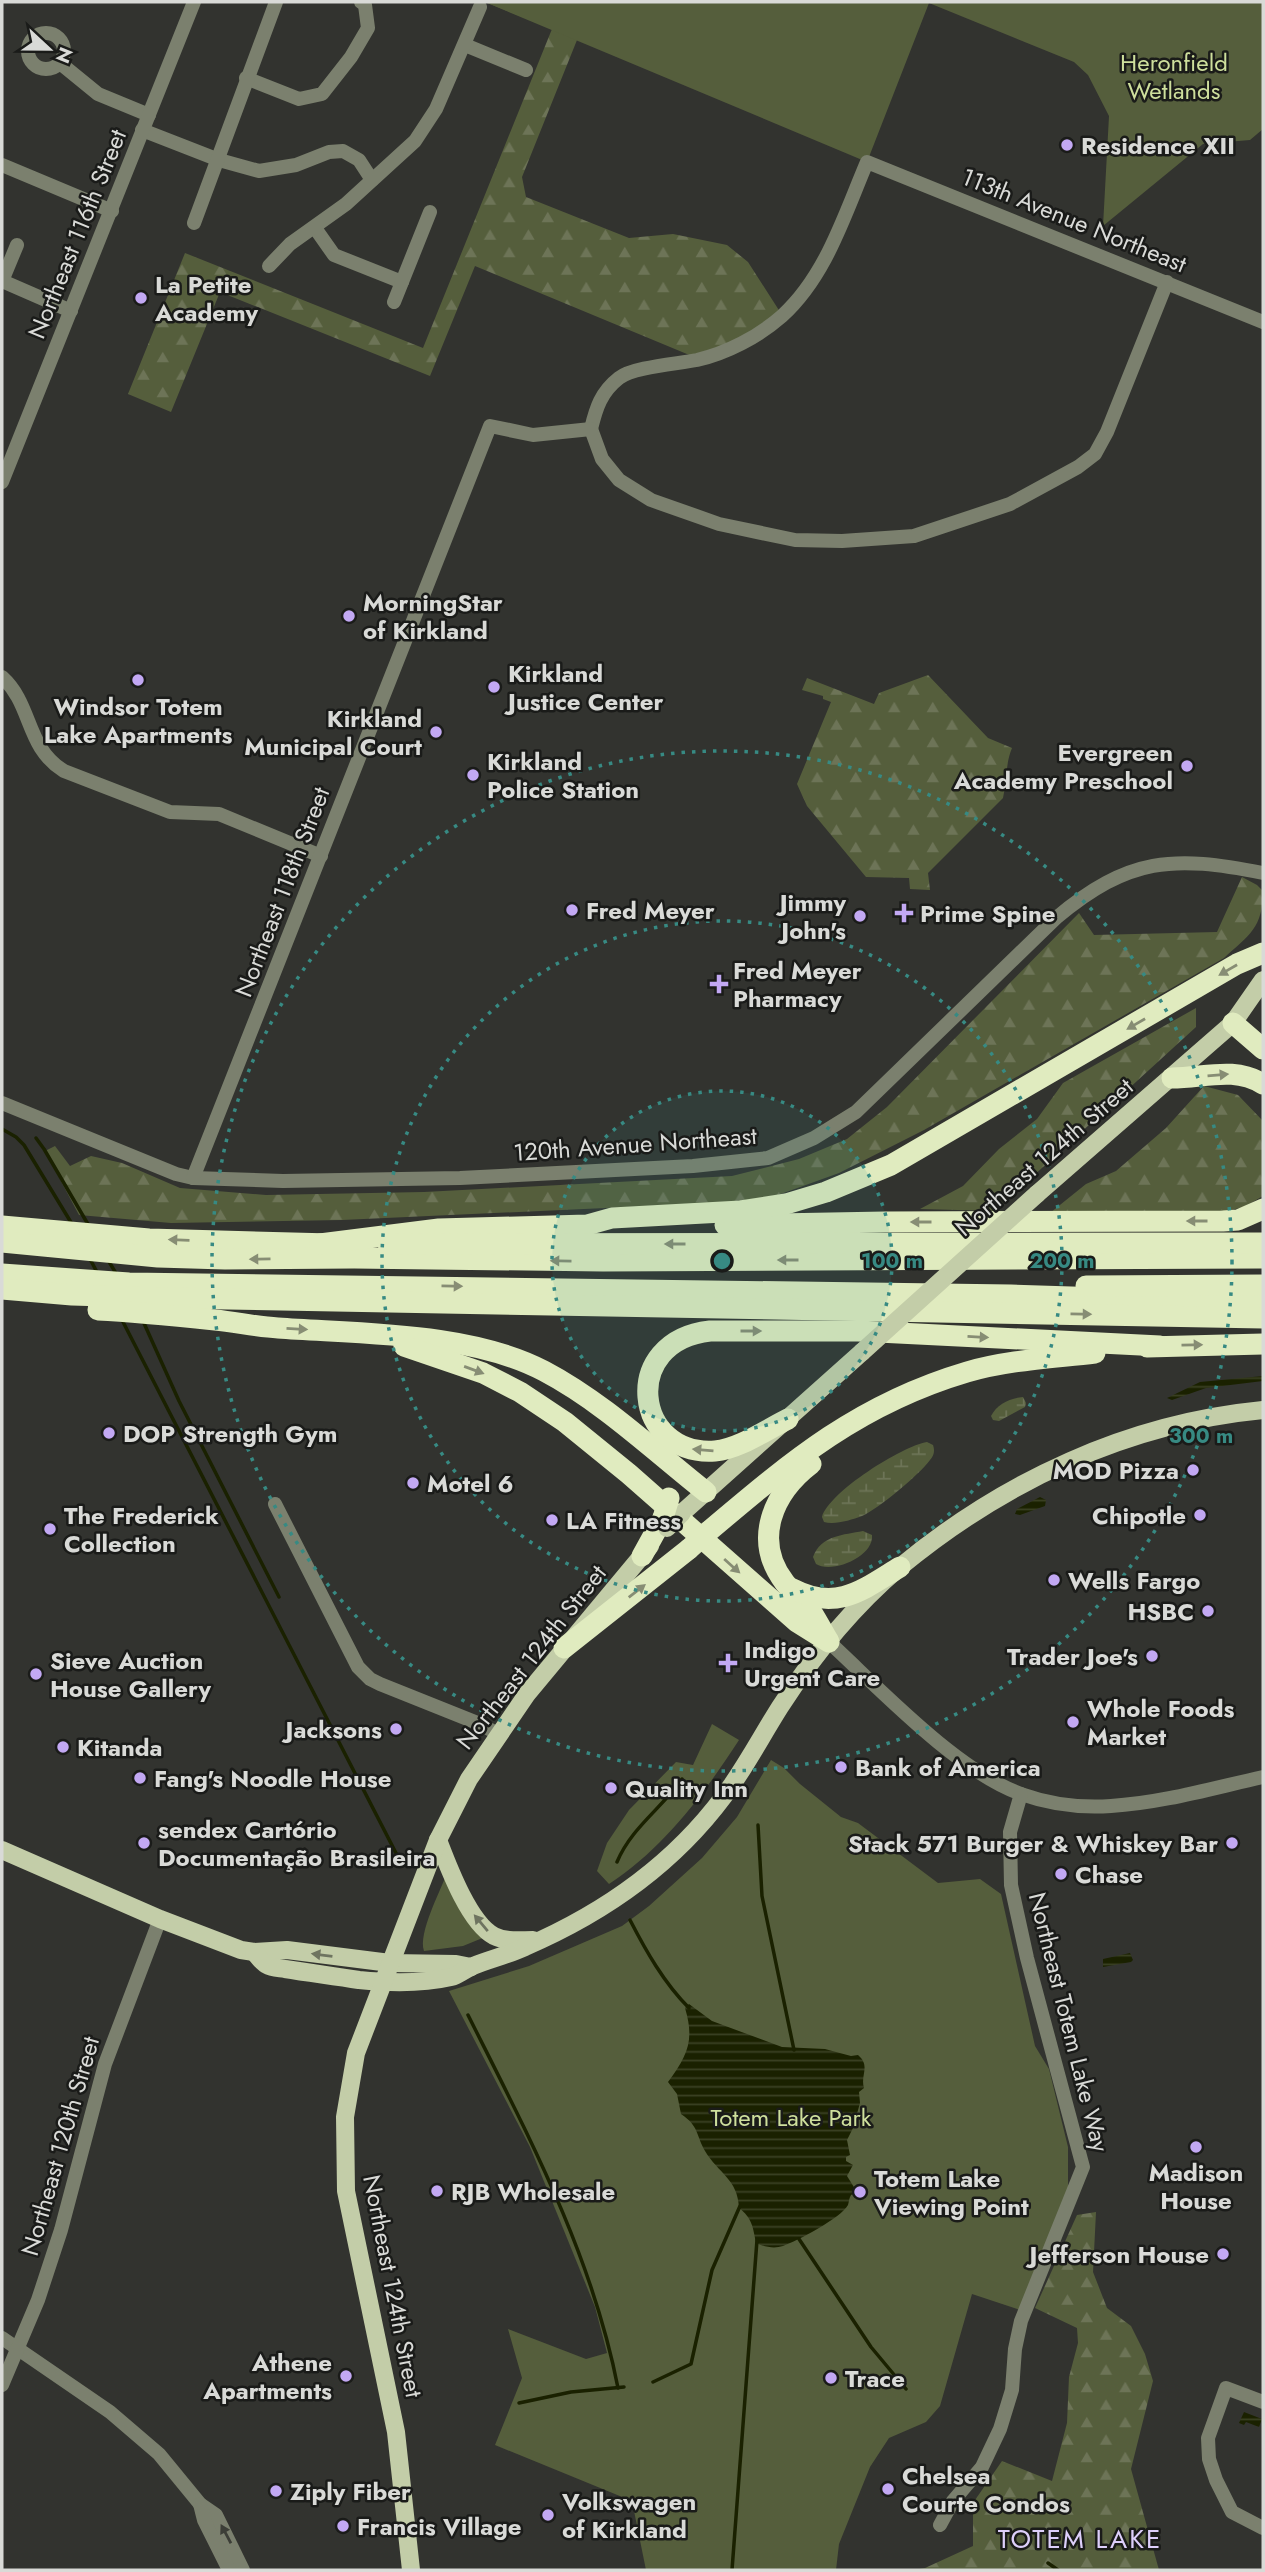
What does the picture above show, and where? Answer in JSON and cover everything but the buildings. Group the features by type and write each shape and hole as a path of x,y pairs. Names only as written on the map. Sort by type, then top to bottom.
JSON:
{"highway":[{"path":"587,1225 612,1218 764,1208 802,1200 860,1180 936,1140 1237,964 1263,953"},
{"path":"1234,1023 1263,1049"},
{"path":"1172,1078 1199,1078 1211,1074 1232,1073 1263,1084"},
{"path":"320,1244 439,1229 587,1225 615,1227 885,1222 1223,1221 1238,1220 1263,1209"},
{"path":"2,1226 29,1237"},
{"path":"2,1241 29,1237 154,1248 603,1261 1263,1258"},
{"path":"154,1248 320,1244 1263,1243"},
{"path":"1058,1257 1085,1266 1263,1274"},
{"path":"2,1274 71,1294 171,1299 1011,1295 1263,1303"},
{"path":"1011,1295 1065,1286 1263,1285"},
{"path":"2,1289 33,1293 171,1299 1263,1318"},
{"path":"171,1299 275,1328 363,1333 455,1343 508,1356 543,1370 572,1388 706,1492"},
{"path":"788,1419 734,1446 717,1451 697,1451 665,1434 652,1415 648,1401 649,1377 654,1364 670,1344 693,1332 710,1331 858,1331 1160,1346 1263,1344"},
{"path":"363,1333 483,1373 520,1392 565,1422 629,1474 797,1622 829,1642"},
{"path":"564,1648 690,1549 791,1462 855,1419 899,1396 969,1371 1032,1360 1160,1346"},
{"path":"829,1642 810,1610 785,1583 772,1558 769,1528 779,1496 795,1477 848,1439 889,1415 934,1393 1032,1360"},
{"path":"642,1556 670,1514 667,1476 646,1444"},
{"path":"785,1583 809,1596 838,1598 856,1593 900,1567"}],"main road":[{"name":"Northeast 124th Street","path":"670,1514 706,1492 1037,1194 1234,1023 1263,980"},
{"path":"254,1952 265,1965 383,1983 436,1980 456,1976 471,1967 508,1955 579,1922 621,1896 660,1866 695,1832 726,1795 788,1695 853,1612 900,1567 957,1523 1000,1495 1052,1468 1110,1445 1159,1429 1263,1410"},
{"name":"Northeast 124th Street","path":"411,2570 396,2432 346,2192 345,2117 349,2085 358,2048 390,1963 438,1840 468,1779 498,1734 564,1648 642,1556"},
{"path":"438,1840 448,1865 480,1925 496,1937 543,1940"},
{"path":"2,1850 214,1941 254,1952 287,1950 390,1963 456,1964 471,1967"}],"street":[{"name":"Northeast 116th Street","path":"2,482 194,2"},
{"path":"194,223 276,2"},
{"path":"246,78 299,99 323,94 368,28 365,5 361,2"},
{"path":"269,267 290,244 346,204 415,141 436,110 480,7"},
{"path":"465,45 526,70"},
{"path":"60,63 98,94 149,116"},
{"path":"142,130 219,160 259,171 296,165 329,152 343,151 359,160 372,180"},
{"name":"113th Avenue Northeast","path":"590,429 597,403 621,376 699,359 737,346 782,315 814,279 867,162 1263,322"},
{"path":"2,165 112,211"},
{"path":"394,302 430,212"},
{"path":"315,228 334,255 402,282"},
{"path":"17,245 2,281 71,311"},
{"path":"590,429 602,459 619,480 651,500 719,524 795,540 842,541 914,536 1010,504 1078,467 1095,454 1112,420 1167,282"},
{"name":"Northeast 118th Street","path":"193,1178 490,426 533,435 590,429"},
{"path":"2,677 19,699 39,746 50,762 64,771 170,812 219,814 321,856"},
{"name":"120th Avenue Northeast","path":"2,1102 163,1169 193,1178 283,1181 460,1178 693,1166 768,1158 814,1138 856,1112 1056,918 1095,889 1131,872 1172,863 1213,863 1263,873"},
{"path":"275,1504 358,1667 370,1679 380,1684 480,1724 498,1734"},
{"path":"829,1642 942,1744 985,1775 1021,1794 1071,1805 1110,1806 1138,1803 1263,1777"},
{"name":"Northeast Totem Lake Way","path":"940,2525 953,2501 982,2467 1000,2429 1012,2390 1015,2349 1021,2321 1083,2167 1027,1958 1011,1885 1010,1832 1021,1794"},
{"name":"Northeast 120th Street","path":"2,2385 38,2300 61,2230 105,2064 160,1919"},
{"path":"2,2338 133,2430 159,2454 200,2504 216,2515 243,2570"},
{"path":"1263,2402 1226,2388 1208,2438 1209,2459 1232,2512 1263,2528"},
{"path":"200,2504 204,2521 229,2570"}],"green space":[{"path":"485,2 637,2 577,40 522,177 526,197 629,238 673,234 727,245 748,262 782,315 699,359 475,266 430,376 220,292 171,412 128,394 185,253 423,348 552,29"},
{"name":"Heronfield Wetlands","path":"485,2 1263,2 1263,129 1250,140 1203,144 1103,226 1109,116 1088,75 1074,62 929,3 867,162"},
{"path":"928,675 988,738 1012,748 1003,798 928,873 930,890 910,889 909,878 866,877 807,806 797,784 831,702 823,699 823,696 802,690 807,678 874,704 879,693"},
{"path":"1242,877 1263,891 1260,914 1253,930 1224,958 924,1130 839,1173 778,1195 735,1202 342,1220 171,1223 79,1215 45,1151 55,1146 70,1166 91,1156 122,1163 180,1188 266,1195 424,1192 732,1176 799,1159 847,1139 887,1107 1079,913 1094,935 1217,932"},
{"path":"1196,1008 1196,1027 995,1211 920,1209 963,1186 999,1149 1037,1119 1063,1083"},
{"path":"1204,1086 1238,1095 1263,1121 1263,1196 1244,1207 1218,1213 1050,1213 1086,1184 1116,1171 1166,1128"},
{"path":"1023,1397 1025,1407 999,1421 993,1420 991,1416 1000,1405"},
{"path":"927,1442 934,1447 931,1458 888,1499 862,1516 838,1522 824,1522 822,1517 827,1507 852,1483 901,1452"},
{"path":"863,1531 872,1535 871,1543 859,1556 832,1567 816,1564 813,1557 827,1540"},
{"path":"712,1724 739,1740 682,1819 648,1854 609,1884 597,1871 607,1843 629,1810 676,1762 693,1765"},
{"name":"Totem Lake Park","path":"771,1760 841,1817 858,1823 938,1883 980,1879 1001,1894 1035,2046 1049,2069 1068,2147 1068,2198 1020,2310 972,2294 940,2406 926,2422 889,2438 870,2467 839,2544 836,2570 646,2570 632,2501 495,2445 522,2378 508,2329 586,2359 607,2353 595,2307 530,2147 449,1991 529,1966 622,1926 649,1906 702,1858 737,1817"},
{"path":"447,1873 485,1937 463,1946 424,1951 427,1923"},
{"path":"1096,2212 1093,2272 1107,2308 1131,2326 1145,2354 1153,2381 1131,2469 1159,2570 914,2570 925,2568 973,2546 973,2503 1002,2461 1052,2481 1067,2423 1069,2377 1078,2343 1077,2328 1035,2308 1077,2215"}],"shaded area":[{"path":"1263,1376 1263,1381 1206,1388 1172,1400 1167,1398 1200,1382"},
{"path":"1040,1497 1046,1500 1045,1506 1020,1515 1015,1514 1017,1509"},
{"path":"1130,1953 1133,1960 1131,1962 1103,1967 1103,1959"},
{"path":"689,2004 712,2021 782,2047 825,2049 851,2056 858,2055 864,2063 864,2088 859,2092 860,2103 847,2140 850,2155 846,2157 846,2161 853,2165 847,2176 857,2192 851,2195 848,2205 837,2216 783,2246 770,2247 756,2243 751,2223 739,2208 735,2190 710,2159 694,2127 681,2114 677,2094 668,2082 687,2048 689,2030 685,2008"},
{"path":"1244,2412 1262,2419 1259,2427 1246,2422 1244,2425 1239,2423"}],"waterway":[{"path":"2,1129 24,1145 72,1224"},
{"path":"36,1138 89,1226"},
{"path":"90,1259 98,1274"},
{"path":"108,1260 117,1275"},
{"path":"121,1318 397,1855"},
{"path":"143,1321 179,1401 279,1597"},
{"path":"617,1862 638,1828 682,1779"},
{"path":"758,1825 762,1896 794,2050"},
{"path":"630,1920 656,1966 689,2008"},
{"path":"468,2015 535,2150 575,2243 607,2338 618,2388"},
{"path":"653,2382 691,2364 712,2270 740,2206"},
{"path":"799,2239 871,2347 906,2389"},
{"path":"732,2570 757,2240"},
{"path":"519,2403 571,2392 624,2387"},
{"path":"1048,2563 1058,2570"}],"place":[{"name":"Residence XII","path":"1067,145"},
{"name":"La Petite Academy","path":"141,298"},
{"name":"MorningStar of Kirkland","path":"349,616"},
{"name":"Windsor Totem Lake Apartments","path":"138,680"},
{"name":"Kirkland Justice Center","path":"494,687"},
{"name":"Kirkland Municipal Court","path":"436,732"},
{"name":"Evergreen Academy Preschool","path":"1187,766"},
{"name":"Kirkland Police Station","path":"473,775"},
{"name":"Fred Meyer","path":"572,910"},
{"name":"Prime Spine","path":"904,913"},
{"name":"Jimmy John's","path":"860,916"},
{"name":"Fred Meyer Pharmacy","path":"719,984"},
{"name":"DOP Strength Gym","path":"109,1433"},
{"name":"MOD Pizza","path":"1193,1470"},
{"name":"Motel 6","path":"413,1483"},
{"name":"Chipotle","path":"1200,1515"},
{"name":"LA Fitness","path":"552,1520"},
{"name":"The Frederick Collection","path":"50,1529"},
{"name":"Wells Fargo","path":"1054,1580"},
{"name":"HSBC","path":"1208,1611"},
{"name":"Trader Joe's","path":"1152,1656"},
{"name":"Indigo Urgent Care","path":"728,1663"},
{"name":"Sieve Auction House Gallery","path":"36,1674"},
{"name":"Whole Foods Market","path":"1073,1722"},
{"name":"Jacksons","path":"396,1729"},
{"name":"Kitanda","path":"63,1747"},
{"name":"Bank of America","path":"841,1767"},
{"name":"Fang's Noodle House","path":"140,1778"},
{"name":"Quality Inn","path":"611,1788"},
{"name":"sendex Cartório Documentação Brasileira","path":"144,1843"},
{"name":"Stack 571 Burger & Whiskey Bar","path":"1232,1843"},
{"name":"Chase","path":"1061,1874"},
{"name":"Madison House","path":"1196,2147"},
{"name":"RJB Wholesale","path":"437,2191"},
{"name":"Totem Lake Viewing Point","path":"860,2192"},
{"name":"Jefferson House","path":"1223,2254"},
{"name":"Athene Apartments","path":"346,2376"},
{"name":"Trace","path":"831,2378"},
{"name":"Chelsea Courte Condos","path":"888,2489"},
{"name":"Ziply Fiber","path":"276,2491"},
{"name":"Volkswagen of Kirkland","path":"548,2515"},
{"name":"Francis Village","path":"343,2526"}],"district":[{"name":"TOTEM LAKE","path":"1080,2539"}]}
